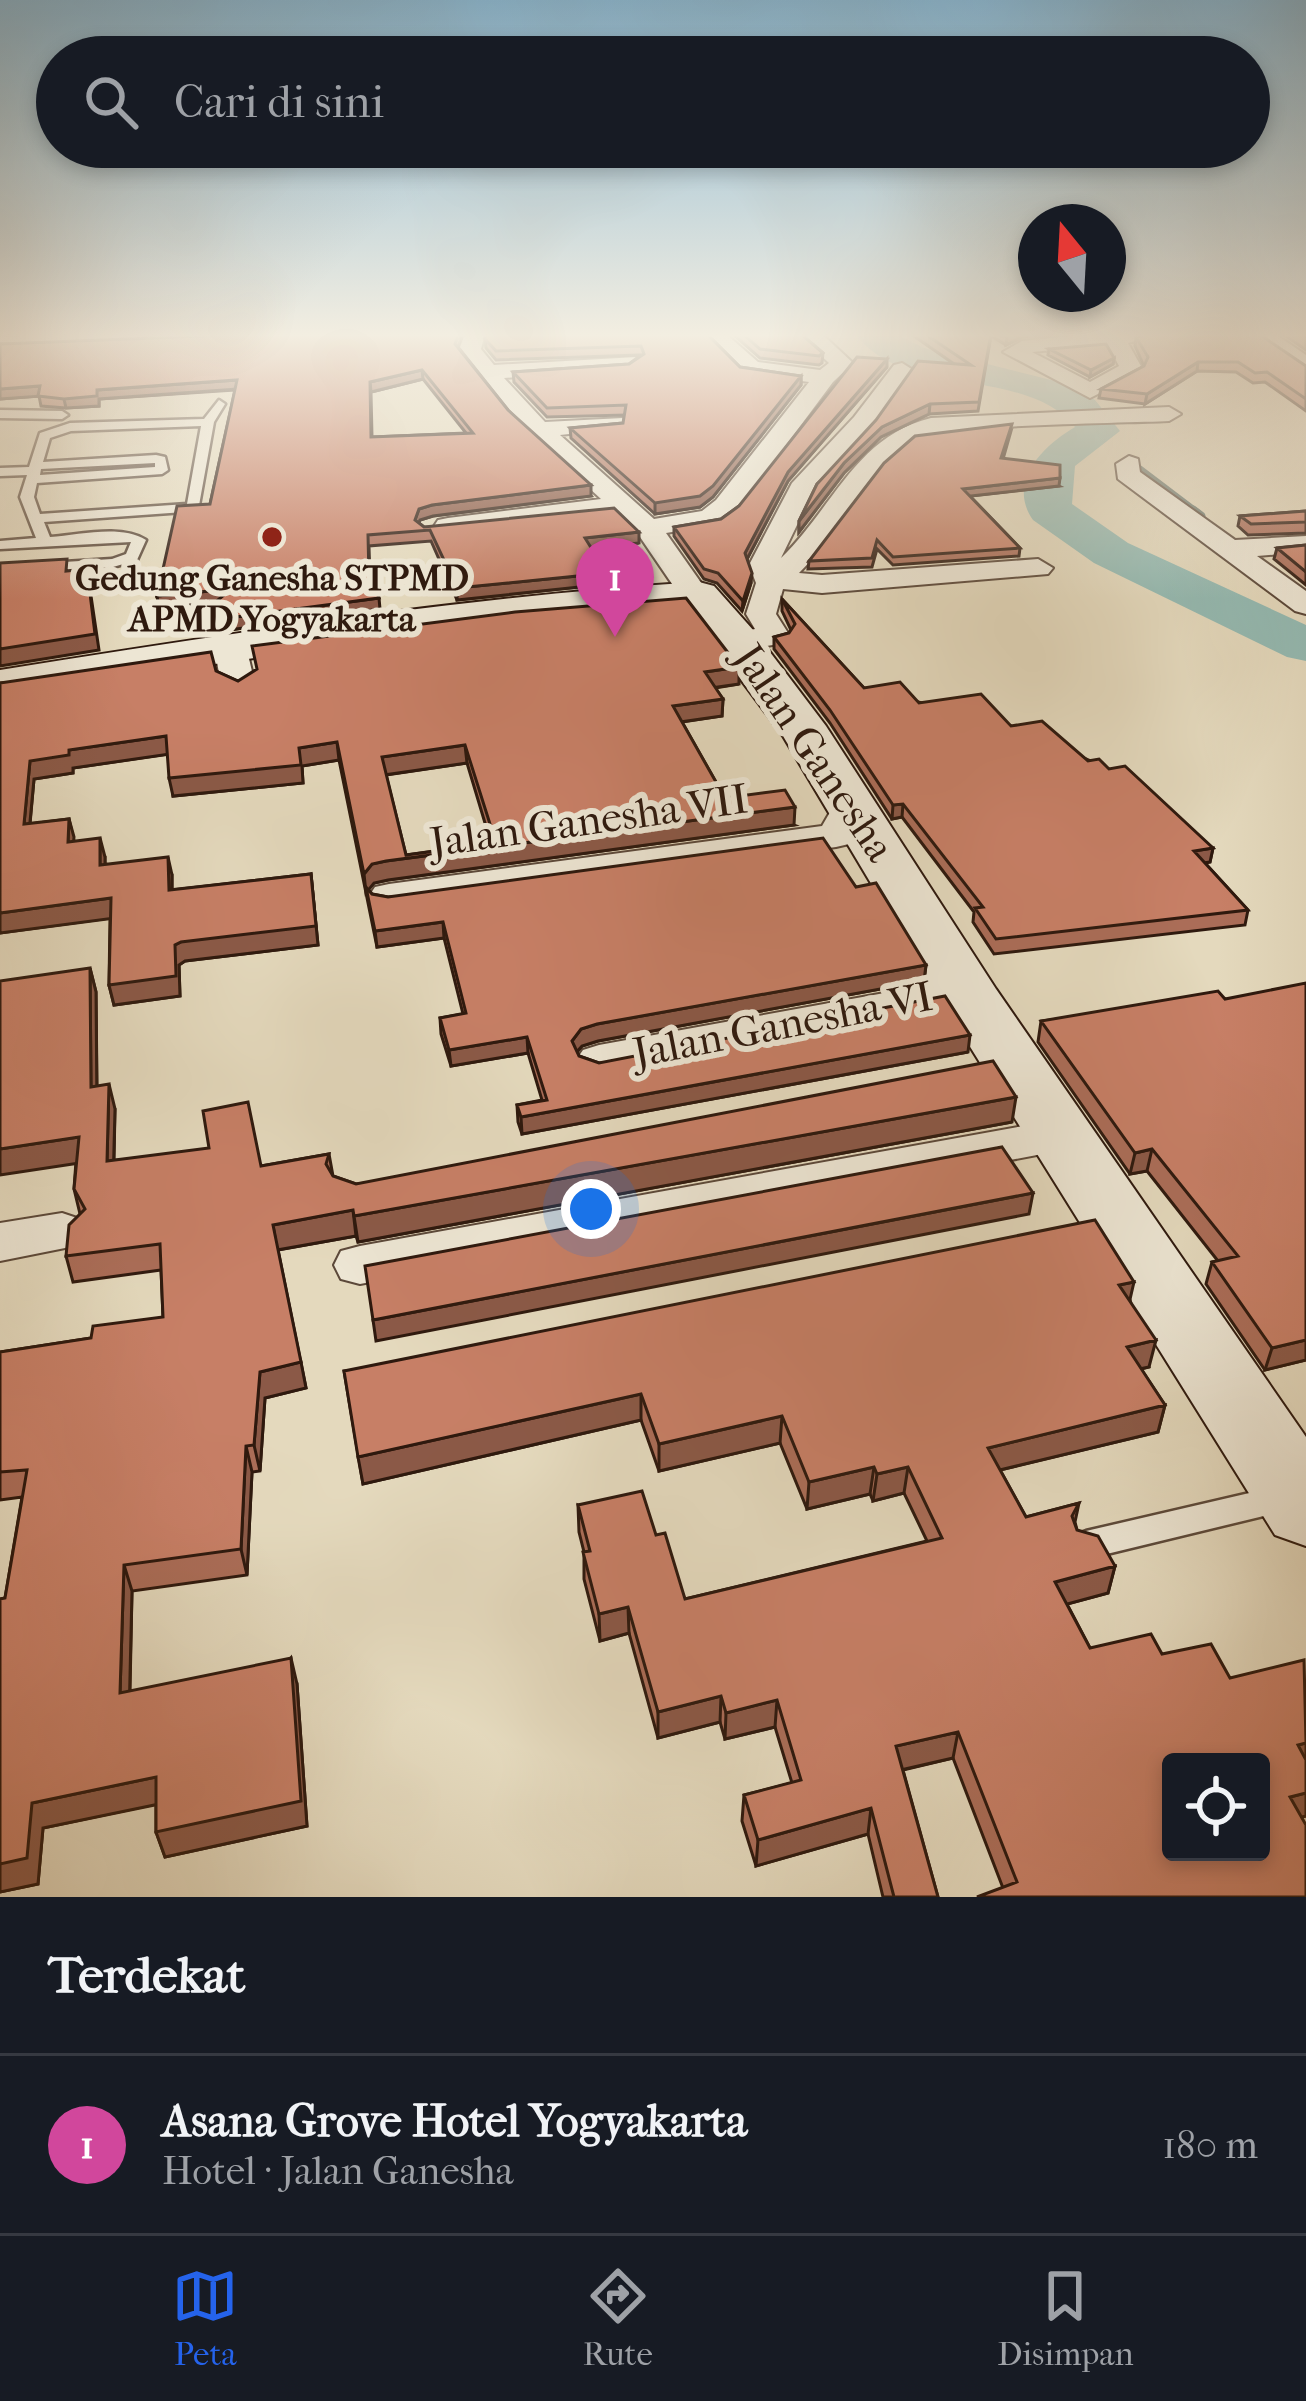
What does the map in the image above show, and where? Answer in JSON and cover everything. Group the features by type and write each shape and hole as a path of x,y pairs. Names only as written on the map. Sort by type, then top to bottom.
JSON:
{"street":[{"path":"533,423 648,528 694,594"},
{"path":"540,430 614,423"},
{"path":"648,528 710,518 726,506 790,423"},
{"path":"863,423 802,489 763,565 766,578 822,584 1037,568"},
{"path":"741,641 774,636 761,614 764,595 819,537 866,468 906,431 984,423"},
{"path":"1129,464 1127,474 1306,605"},
{"path":"434,528 620,505"},
{"path":"1235,549 1306,544"},
{"path":"0,684 234,665 589,602 694,594"},
{"name":"Jalan Ganesha","path":"694,594 741,641 853,803 967,991 989,1067 1062,1135 1094,1223 1301,1502"},
{"name":"Jalan Ganesha VII","path":"389,896 836,836 853,803"},
{"name":"Jalan Ganesha VI","path":"599,1060 967,991"},
{"path":"360,1265 1062,1135"},
{"path":"0,1242 62,1232"}],"lane":[{"path":"44,540 28,508 32,472 44,436 59,429 197,423"},
{"path":"35,518 194,507 208,423"},
{"path":"0,472 32,472 162,470 161,460 155,459 32,472"},
{"path":"0,545 129,536 139,540 132,556 113,563 0,570"},
{"path":"1086,1545 1301,1502"}],"building":[{"path":"228,423 371,423 371,437 473,433 465,423 522,423 591,485 432,505 419,509 415,520 424,527 614,508 639,532 585,538 607,573 457,588 430,530 368,535 369,577 379,598 191,623 231,589 157,596 177,506 210,504"},
{"path":"764,423 700,496 655,503 570,428"},
{"path":"805,423 831,423 788,472 745,553 752,573 743,601 718,573 704,569 674,527 721,519 739,506"},
{"path":"874,423 891,423 844,463 799,521 817,484"},
{"path":"1012,424 1001,458 1060,465 1060,478 963,489 1020,548 893,557 877,540 872,558 809,561 884,463 915,436"},
{"path":"1306,511 1306,522 1251,524 1240,516"},
{"path":"1306,545 1306,572 1277,548"},
{"path":"67,559 66,571 87,569 95,634 0,649 0,563"},
{"path":"686,598 739,667 705,672 723,699 673,706 725,798 785,790 795,807 386,861 372,864 364,874 337,742 299,748 301,765 169,778 166,736 69,750 69,755 30,761 24,824 69,819 68,842 100,838 100,865 168,857 169,890 311,874 316,926 181,942 175,945 176,976 109,985 111,898 0,913 0,683 211,652 216,671 238,681 257,669 252,646 515,612","holes":["465,745 496,843 406,855 382,757"]},
{"path":"782,599 864,688 900,682 919,703 981,694 1011,726 1042,721 1088,761 1099,759 1109,769 1125,766 1213,848 1194,851 1248,910 996,939 975,908 983,907 903,804 893,805 774,637 789,633 795,624"},
{"path":"823,838 856,887 876,883 926,965 597,1024 581,1029 572,1041 579,1056 599,1063 945,996 970,1035 521,1117 517,1105 547,1100 527,1037 449,1050 440,1018 466,1013 443,922 375,931 366,887 372,894 388,897"},
{"path":"90,968 91,1087 109,1084 107,1161 209,1148 203,1111 248,1102 261,1166 329,1154 326,1164 333,1176 356,1184 993,1061 1016,1097 354,1216 353,1210 273,1225 301,1362 260,1372 254,1445 246,1446 241,1549 124,1565 120,1693 291,1658 301,1801 156,1832 156,1777 32,1803 27,1858 0,1864 0,1599 5,1598 27,1470 0,1472 0,1352 91,1338 93,1326 163,1317 160,1244 66,1256 69,1225 85,1209 74,1189 79,1137 0,1149 0,981"},
{"path":"1306,983 1306,1340 1272,1348 1212,1262 1238,1256 1152,1149 1135,1153 1041,1021 1218,991 1225,999"},
{"path":"1002,1147 1033,1193 373,1320 365,1266"},
{"path":"1095,1220 1134,1282 1119,1285 1156,1340 1127,1347 1165,1405 988,1448 1026,1517 1079,1503 1072,1516 1077,1530 1098,1536 1115,1566 1055,1582 1090,1648 1151,1634 1162,1654 1211,1644 1230,1678 1304,1660 1306,1743 1298,1745 1306,1760 1306,1793 1290,1797 1306,1825 1306,1897 977,1897 1017,1882 958,1732 896,1746 938,1897 894,1897 871,1808 758,1840 744,1795 801,1780 777,1700 726,1713 721,1696 658,1712 628,1607 599,1614 583,1552 590,1551 578,1505 642,1491 656,1535 665,1533 685,1599 942,1538 908,1467 877,1474 874,1467 809,1482 782,1416 659,1444 641,1394 358,1457 344,1371"}],"waterway":[{"path":"1093,423 1099,431 1056,460 1049,479 1049,510 1111,553 1306,645"},
{"path":"1135,466 1197,513"},
{"path":"1193,510 1197,513"},
{"path":"1197,513 1201,516"}],"place":[{"name":"Gedung Ganesha STPMD APMD Yogyakarta","path":"272,537"},
{"name":"Asana Grove Hotel Yogyakarta","path":"615,637"}]}
